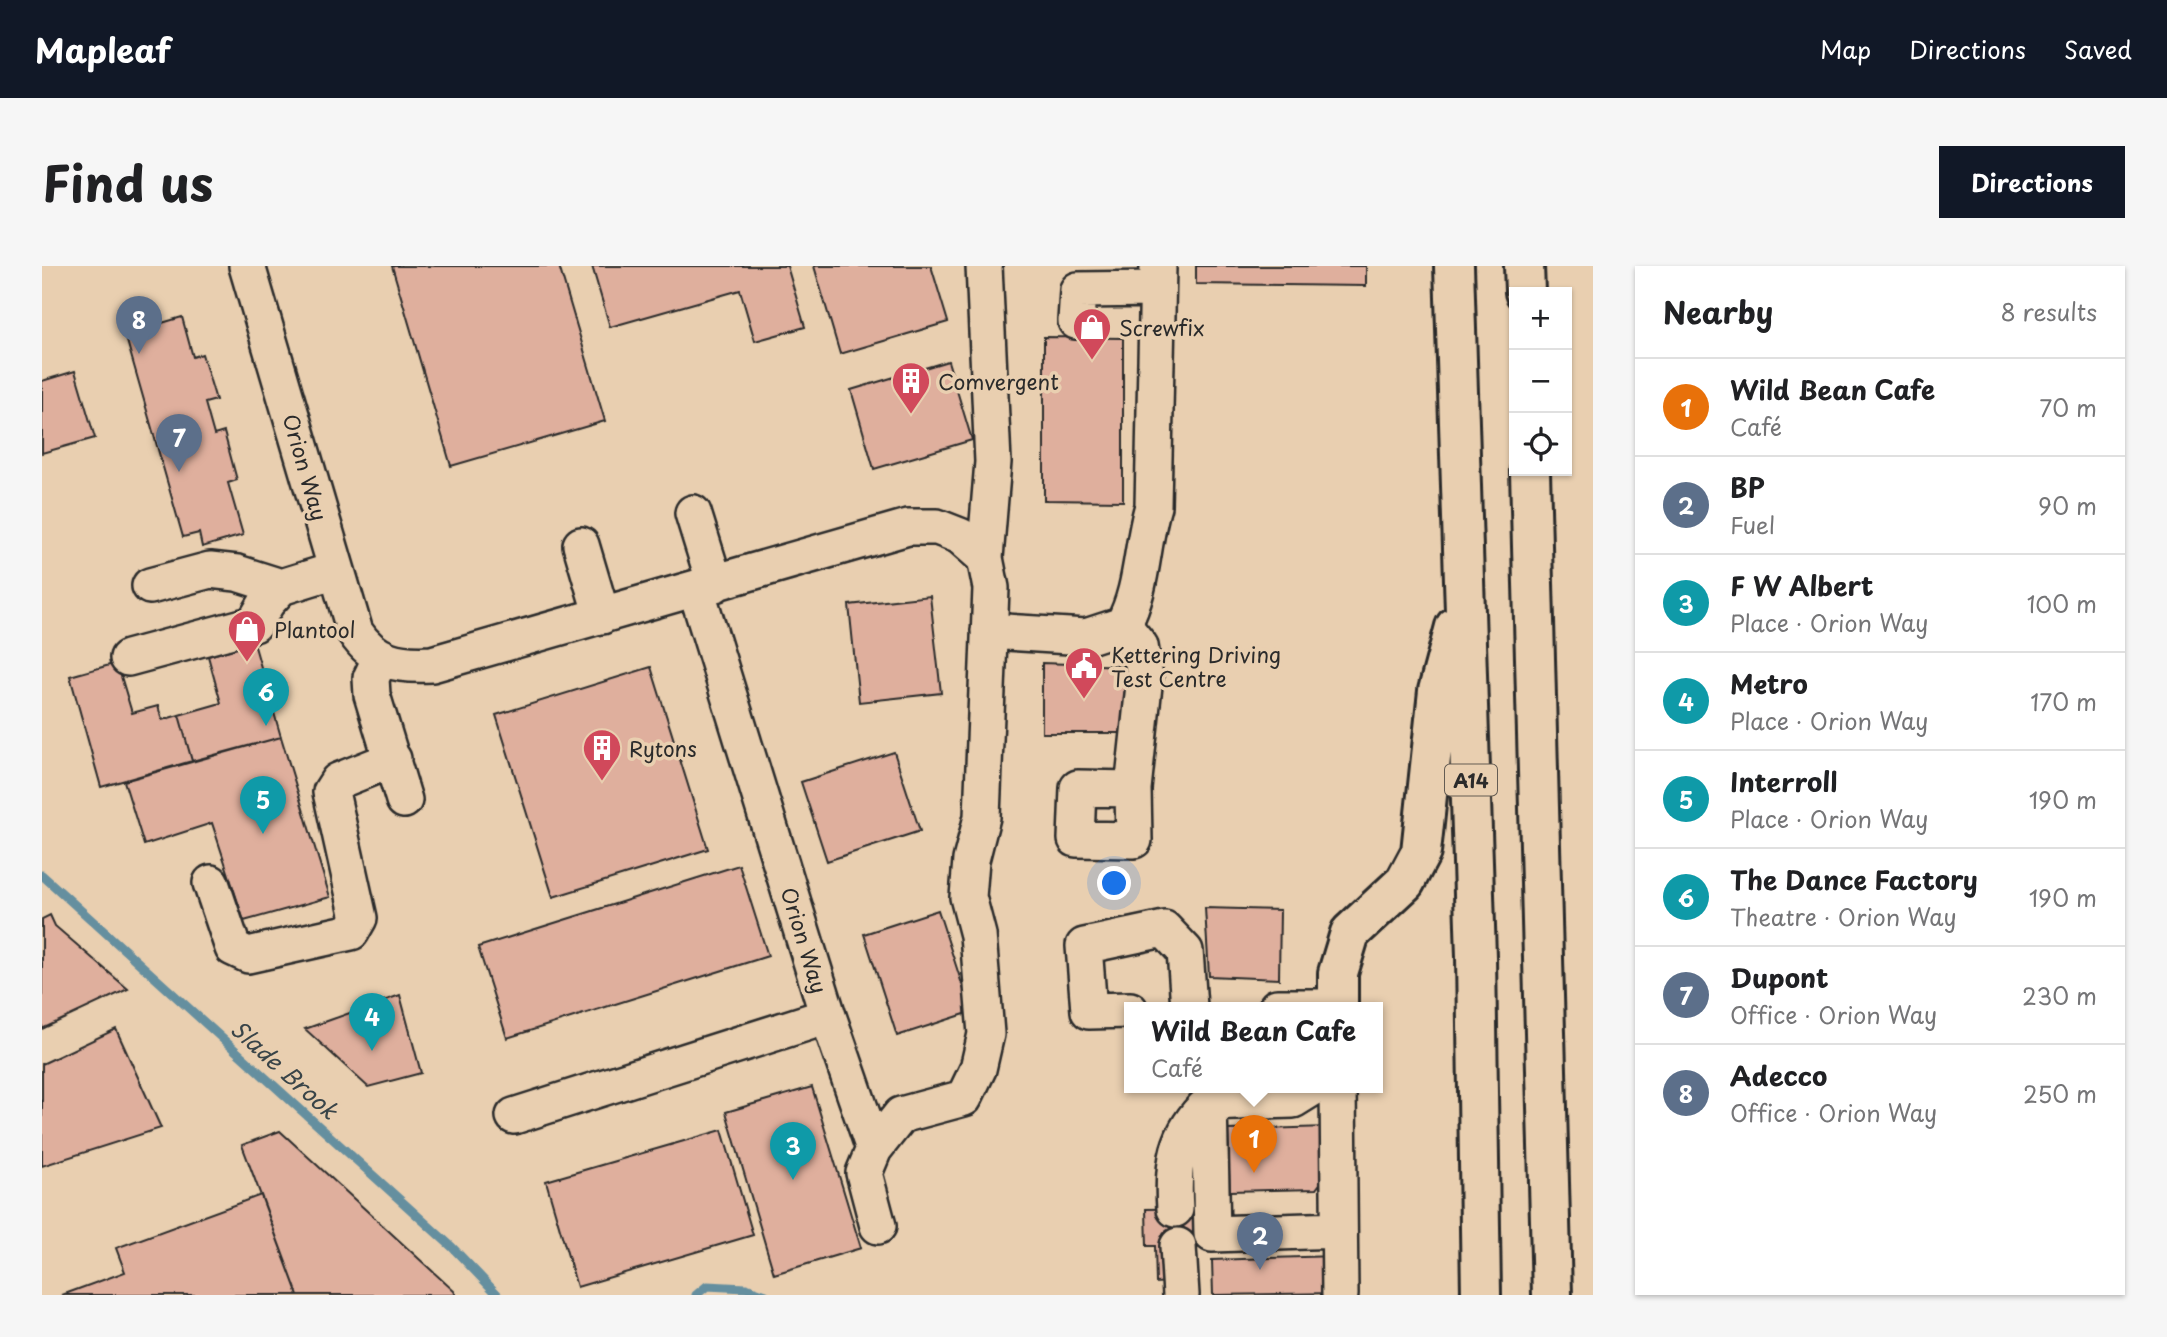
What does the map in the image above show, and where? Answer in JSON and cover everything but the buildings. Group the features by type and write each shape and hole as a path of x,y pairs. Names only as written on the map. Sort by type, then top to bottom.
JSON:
{"highway":[{"name":"A14","path":"1454,266 1466,587 1482,1295"},
{"path":"1524,266 1525,287"},
{"path":"1530,476 1552,1295"},
{"path":"1338,1002 1338,973 1350,933 1405,882 1421,852 1438,691 1466,587"}],"street":[{"name":"Orion Way","path":"247,266 355,632 364,646 380,659"},
{"path":"878,1226 864,1173 874,1149 901,1115 964,1098 978,1069 986,1034 978,934 968,897 971,860 982,817 991,588 985,558 993,462 984,266"},
{"path":"989,631 1086,636 1123,625 1136,602 1143,540 1153,506 1158,277 1078,290 1076,321"},
{"name":"Orion Way","path":"514,1116 828,1016 706,587 693,513"},
{"path":"404,800 372,695 371,678 380,659 403,666 432,664 908,527 937,527 960,536 985,558"},
{"path":"582,545 602,616"},
{"path":"150,586 210,570 237,573 281,587"},
{"path":"128,658 254,624 267,602 281,587 336,570"},
{"path":"1123,625 1140,646 1145,676 1133,789"},
{"path":"211,883 233,948 247,955 351,932 359,918 331,792 338,781 393,759"},
{"path":"1124,1010 1089,1011 1084,946 1164,929 1185,951 1189,1002"},
{"path":"828,1016 874,1149"},
{"path":"1175,1209 1173,1175 1177,1148 1188,1125 1209,1103 1293,1100 1304,1093"},
{"path":"1338,1093 1340,1295"},
{"path":"1209,1103 1212,1234 1339,1230"},
{"path":"1178,1246 1181,1295"}],"waterway":[{"name":"Slade Brook","path":"42,875 452,1247 498,1295"},
{"name":"Slade Brook","path":"696,1295 707,1286 746,1288 766,1295"}],"place":[{"name":"Adecco","path":"139,354"},
{"name":"Screwfix","path":"1092,361"},
{"name":"Comvergent","path":"911,415"},
{"name":"Dupont","path":"179,472"},
{"name":"Plantool","path":"247,663"},
{"name":"Kettering Driving Test Centre","path":"1084,700"},
{"name":"The Dance Factory","path":"266,726"},
{"name":"Rytons","path":"602,782"},
{"name":"Interroll","path":"263,834"},
{"name":"Metro","path":"372,1051"},
{"name":"Wild Bean Cafe","path":"1254,1173"},
{"name":"F W Albert","path":"793,1180"},
{"name":"BP","path":"1260,1270"}]}
